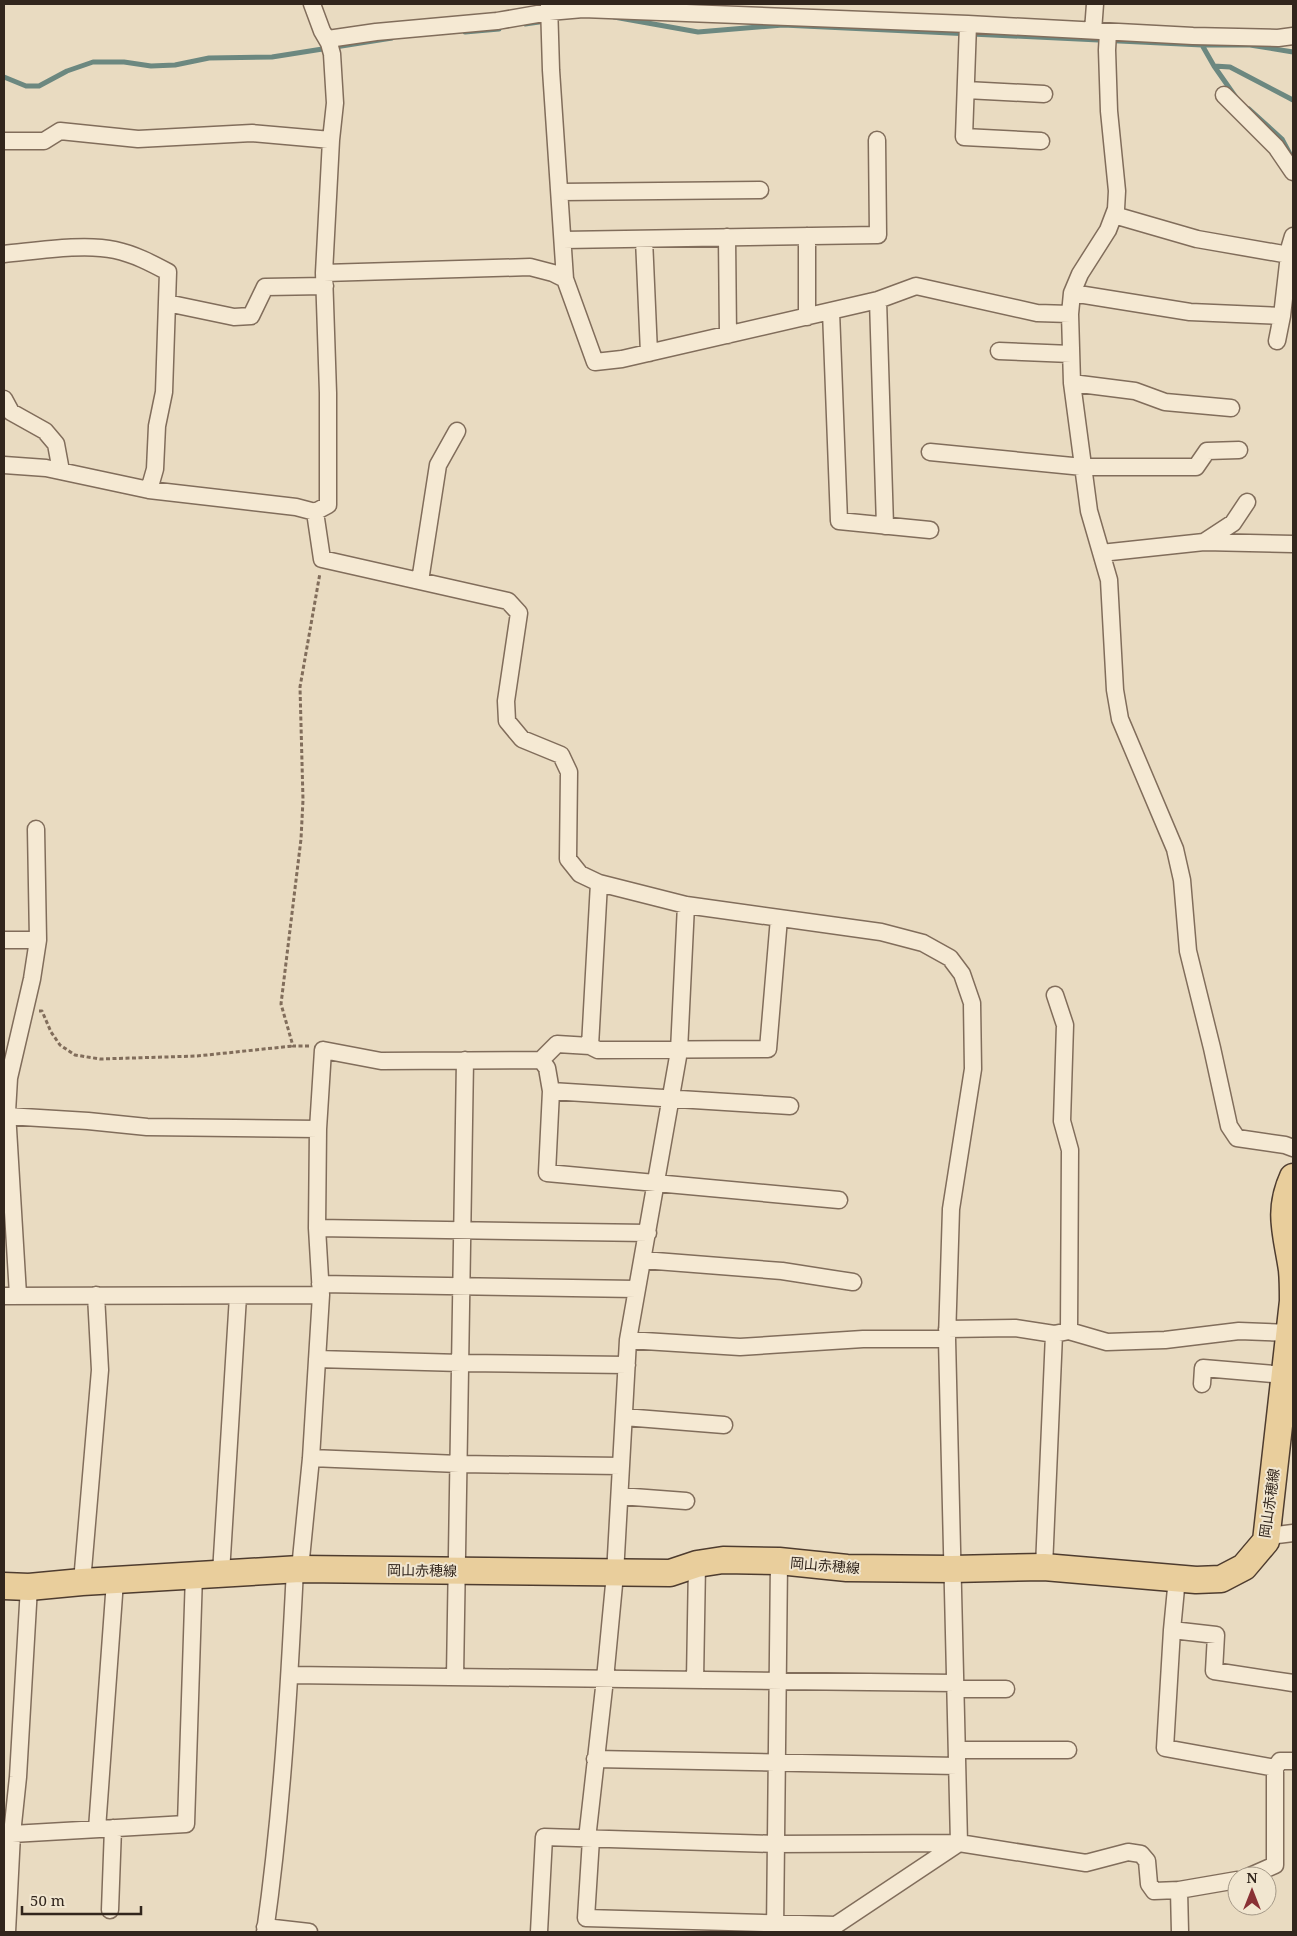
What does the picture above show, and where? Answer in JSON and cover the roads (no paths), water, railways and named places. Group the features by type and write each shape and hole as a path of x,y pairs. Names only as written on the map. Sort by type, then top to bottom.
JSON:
{"main road":[{"name":"岡山赤穂線","path":"16,1586 298,1569 615,1574 670,1573 697,1564 723,1560 779,1561 847,1568 1044,1568 1177,1578 1221,1579 1244,1567 1266,1541 1287,1391 1293,1301 1292,1271 1284,1224 1288,1190 1293,1178"}],"street":[{"path":"4,465 61,471 150,490 296,507 315,512 328,505 328,393 324,280 331,140 335,103 330,45 322,31 312,4"},
{"path":"1095,4 1104,36 1117,191 1116,209 1108,230 1080,274 1072,293 1070,314 1072,384 1089,511 1109,580 1115,690 1120,719 1175,849 1182,880 1188,951 1229,1126 1237,1138 1285,1145 1293,1148"},
{"path":"330,45 376,32 497,21 583,9 836,11 968,30 1104,36 1278,38 1293,36"},
{"path":"549,14 565,279 595,362 622,359 807,317 878,300 916,286 1037,313 1070,314"},
{"path":"968,30 964,137 1041,141"},
{"path":"966,90 1044,94"},
{"path":"1224,95 1276,147 1293,172"},
{"path":"4,141 44,141 60,131 138,138 252,133 331,140"},
{"path":"563,240 878,235 877,140"},
{"path":"560,192 760,190"},
{"path":"1114,215 1197,239 1292,246 1287,308 1277,341"},
{"path":"807,236 807,317"},
{"path":"727,237 728,335"},
{"path":"644,238 649,353"},
{"path":"4,254 74,248 114,249 142,259 168,272 164,392 157,426 155,469 150,490"},
{"path":"167,303 234,317 251,316 265,287 324,280 530,267 553,273 565,279"},
{"path":"1072,293 1190,312 1287,308"},
{"path":"878,300 885,526"},
{"path":"832,311 839,522 930,530"},
{"path":"999,351 1071,354"},
{"path":"1072,384 1135,391 1165,402 1231,408"},
{"path":"4,399 11,412 45,431 56,444 61,471"},
{"path":"420,581 438,465 457,431"},
{"path":"930,452 1083,467 1196,467 1207,451 1239,450"},
{"path":"1204,542 1233,523 1247,502"},
{"path":"315,512 322,559 508,601 519,613 506,700 507,721 522,739 561,755 569,772 568,859 580,874 599,882 686,905 881,932 923,943 950,958 962,974 972,1003 973,1070 951,1209 947,1334 959,1843"},
{"path":"1101,553 1204,542 1293,544"},
{"path":"36,829 38,940 32,979 9,1078 6,1113 11,1296 238,1296 320,1289 462,1287 636,1289"},
{"path":"590,1046 599,882"},
{"path":"686,905 679,1051 654,1184 648,1233 636,1289 628,1340 615,1574 595,1759 586,1918 775,1928 823,1928 836,1925 959,1843"},
{"path":"309,1932 265,1930 277,1831 298,1569 311,1458 320,1289 317,1228 318,1129 323,1050 381,1061 540,1060 557,1044 590,1046 598,1050 768,1049 779,918"},
{"path":"4,940 38,940"},
{"path":"1044,1568 1062,1332 1070,1150 1062,1120 1065,1025 1055,995"},
{"path":"455,1677 465,1060"},
{"path":"540,1060 547,1068 551,1091 547,1173 839,1200"},
{"path":"551,1091 790,1106"},
{"path":"6,1113 147,1127 318,1129"},
{"path":"317,1228 648,1233"},
{"path":"643,1260 782,1271 853,1282"},
{"path":"82,1582 100,1370 96,1295"},
{"path":"221,1573 238,1296"},
{"path":"628,1340 740,1347 1015,1328 1062,1332 1106,1342 1165,1340 1239,1330 1291,1333"},
{"path":"317,1359 627,1365"},
{"path":"1202,1384 1203,1368 1287,1391"},
{"path":"624,1417 724,1425"},
{"path":"311,1458 459,1464 621,1466"},
{"path":"620,1496 686,1501"},
{"path":"1266,1541 1277,1535 1293,1533"},
{"path":"775,1928 779,1561"},
{"path":"695,1680 697,1564"},
{"path":"12,1834 186,1824 194,1574"},
{"path":"1177,1578 1165,1748 1275,1768"},
{"path":"110,1910 105,1829 115,1581"},
{"path":"7,1932 7,1893 12,1834 11,1777 16,1586"},
{"path":"1172,1630 1216,1636 1214,1671 1293,1683"},
{"path":"290,1675 778,1681 1006,1689"},
{"path":"595,1759 777,1762 957,1758 1068,1750"},
{"path":"1273,1866 1275,1865 1275,1768 1280,1761 1293,1761"},
{"path":"539,1932 544,1837 776,1844 959,1843 1086,1863 1128,1852 1141,1854 1147,1861 1149,1884 1154,1891 1180,1890 1227,1882"},
{"path":"1180,1890 1180,1932"}],"waterway":[{"path":"614,17 698,32 783,25 1202,45 1250,45 1293,52"},
{"path":"525,24 546,21"},
{"path":"465,32 499,29"},
{"path":"4,77 26,86 39,86 67,71 93,62 124,62 151,66 175,65 209,58 272,57 392,38"},
{"path":"1202,45 1214,66 1230,67 1293,100"},
{"path":"1214,66 1235,96"},
{"path":"1249,109 1282,139 1291,156"}]}
